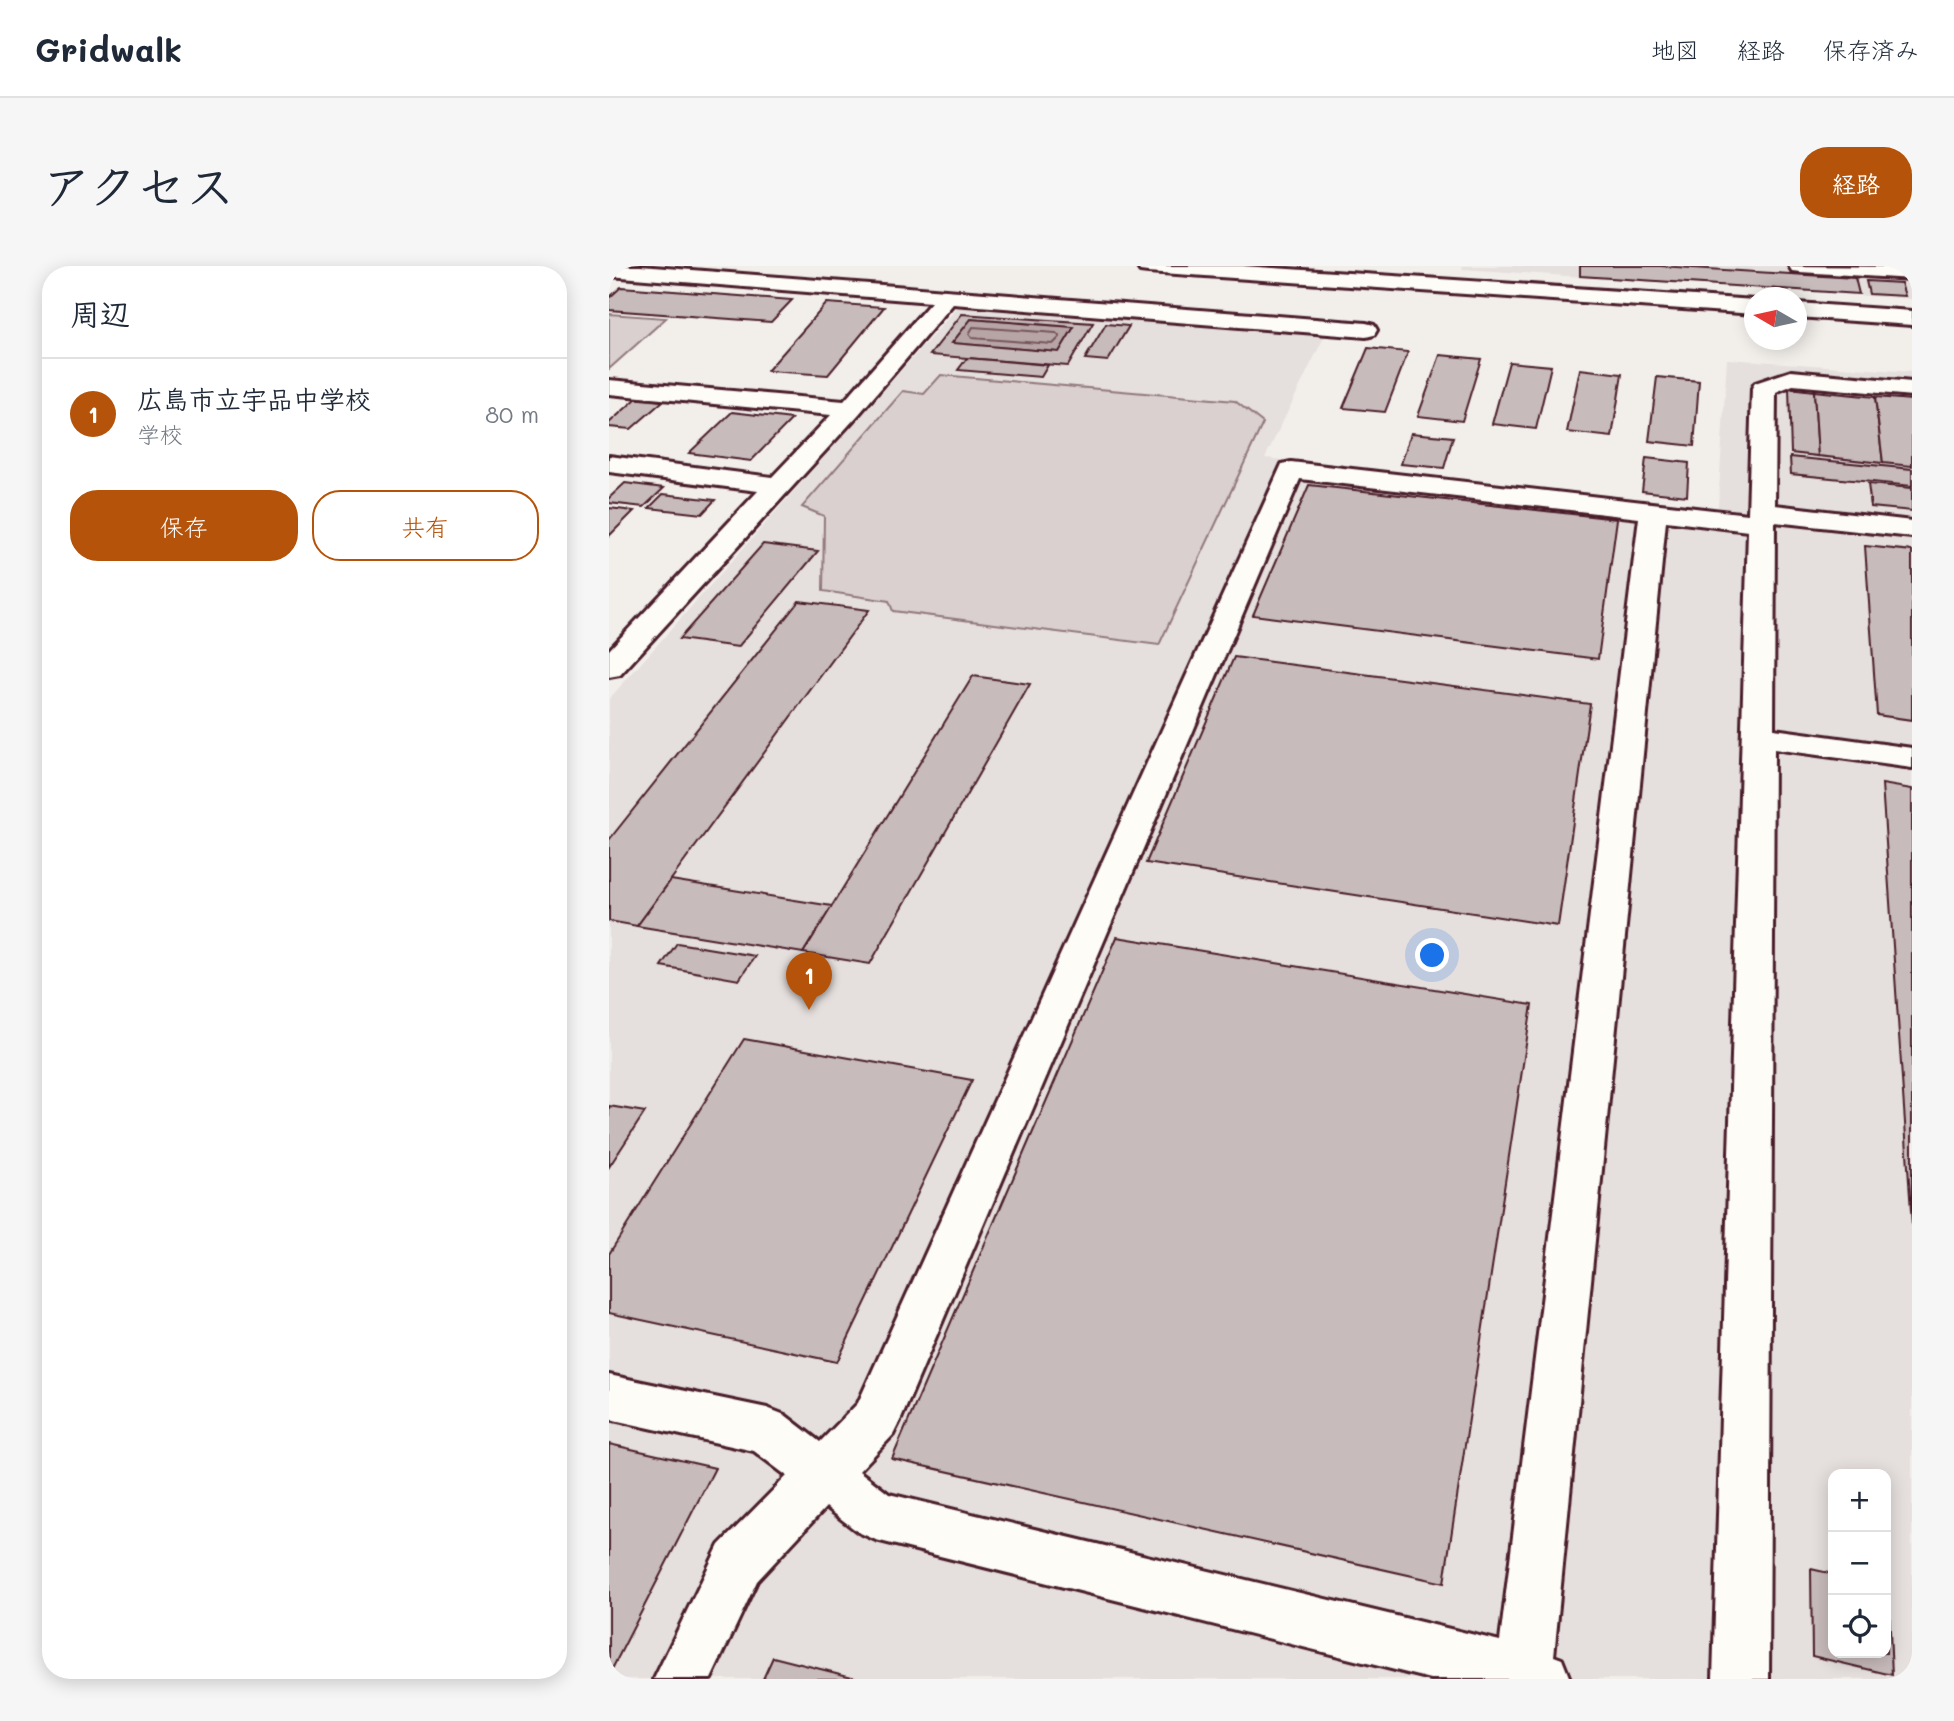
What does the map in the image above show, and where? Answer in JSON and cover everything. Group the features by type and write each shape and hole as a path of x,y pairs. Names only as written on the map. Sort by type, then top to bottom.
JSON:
{"street":[{"path":"1149,266 1442,276 1744,306"},
{"path":"1800,266 1912,273"},
{"path":"609,270 1366,330"},
{"path":"609,668 850,409 948,296"},
{"path":"1807,311 1912,318"},
{"path":"1741,1679 1764,388 1791,378 1912,389"},
{"path":"609,387 850,409"},
{"path":"609,464 778,486"},
{"path":"683,1679 738,1563 876,1419 1291,470 1653,511 1912,529"},
{"path":"609,1396 767,1431 876,1515 1533,1677 1653,511"},
{"path":"1758,737 1912,758"}],"shaded area":[{"path":"1463,266 1912,266 1912,299 1807,292 1807,287 1744,288 1462,269"},
{"path":"958,307 1325,335 1265,458 1718,507 1727,359 1912,372 1912,1679 609,1679 609,699"},
{"path":"609,314 666,318 609,369"},
{"path":"941,375 1235,401 1263,423 1159,645 893,611 889,601 823,591 824,516 802,507 903,391 924,394"}],"water":[{"path":"971,319 1074,327 1059,352 952,343"}],"building":[{"path":"1580,266 1660,266 1855,278 1859,294 1807,291 1807,287 1750,287 1580,276"},
{"path":"1866,281 1901,283 1905,296 1869,294"},
{"path":"621,287 792,300 771,322 609,310 609,298"},
{"path":"827,303 884,307 828,375 767,371"},
{"path":"962,314 1093,323 1068,366 930,355","holes":["971,319 1074,327 1059,352 952,343"]},
{"path":"1106,324 1129,326 1108,361 1085,359"},
{"path":"1368,348 1408,352 1385,412 1343,408"},
{"path":"1440,355 1481,359 1462,421 1418,416"},
{"path":"967,358 1048,365 1041,377 958,370"},
{"path":"1509,362 1551,366 1536,429 1492,424"},
{"path":"1580,369 1622,374 1612,437 1567,432"},
{"path":"1657,377 1699,381 1694,446 1649,441"},
{"path":"1789,388 1814,391 1818,456 1791,453"},
{"path":"1814,391 1875,397 1883,463 1818,456"},
{"path":"1875,397 1912,400 1912,466 1883,463"},
{"path":"637,398 663,401 631,429 609,427 609,423"},
{"path":"732,412 792,419 751,461 689,453"},
{"path":"1411,433 1453,437 1444,468 1401,464"},
{"path":"1790,457 1912,469 1912,486 1791,474"},
{"path":"1646,458 1689,463 1687,496 1642,491"},
{"path":"625,483 664,488 644,507 609,503 609,498"},
{"path":"1868,484 1912,488 1912,511 1871,507"},
{"path":"1309,485 1617,519 1598,659 1253,615"},
{"path":"663,494 715,500 702,514 649,508"},
{"path":"609,508 634,511 609,536"},
{"path":"763,544 818,551 738,647 679,639"},
{"path":"1865,546 1912,551 1912,720 1877,715"},
{"path":"799,601 869,610 637,926 609,921 609,840"},
{"path":"1234,657 1590,704 1558,926 1146,863"},
{"path":"973,676 1030,684 870,964 803,953"},
{"path":"1882,784 1912,789 1912,1226"},
{"path":"671,880 832,906 803,953 637,926"},
{"path":"1117,937 1532,1005 1444,1583 892,1459"},
{"path":"677,943 755,956 739,980 661,966"},
{"path":"744,1039 972,1080 837,1362 609,1313 609,1254"},
{"path":"609,1106 645,1112 609,1167"},
{"path":"609,1444 715,1468 609,1675"},
{"path":"1811,1569 1828,1573 1828,1658 1891,1658 1891,1653 1892,1675 1812,1656"},
{"path":"773,1657 860,1679 763,1679"}],"place":[{"name":"広島市立宇品中学校","path":"809,1010"}]}
